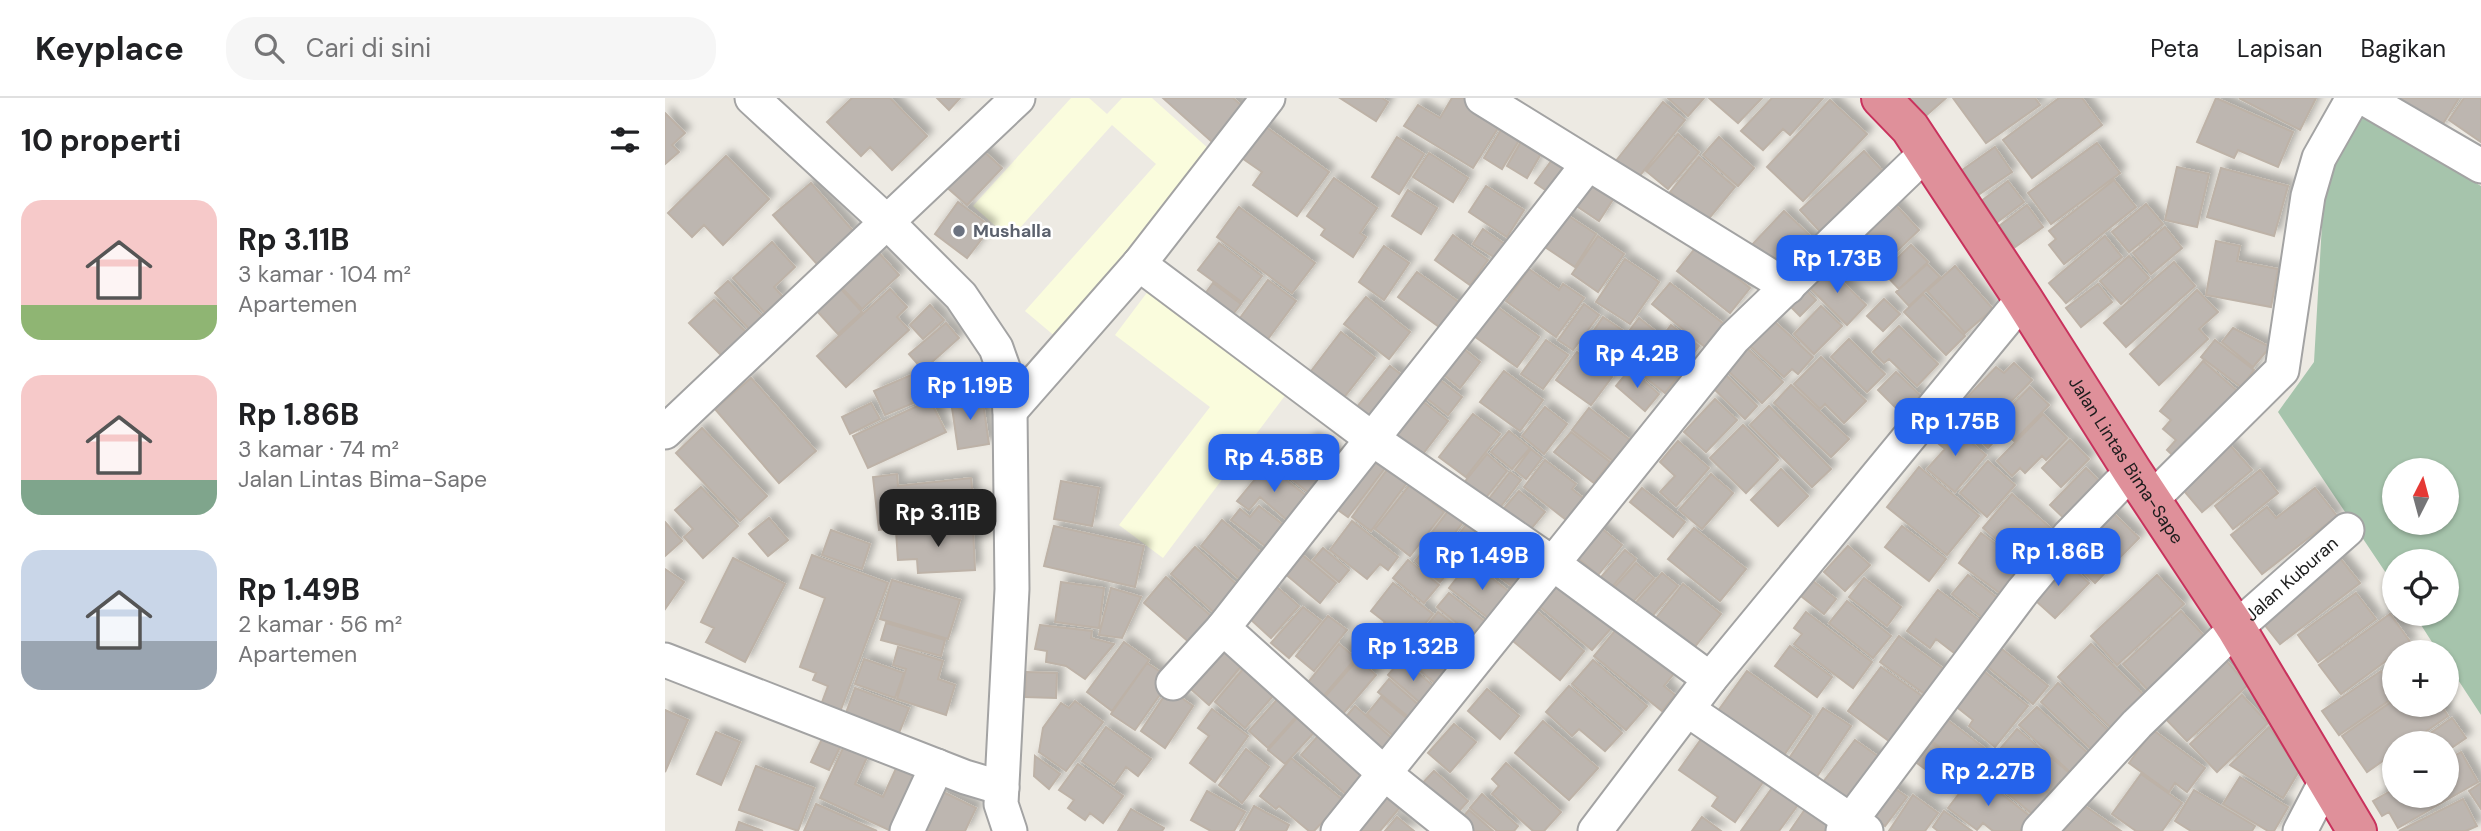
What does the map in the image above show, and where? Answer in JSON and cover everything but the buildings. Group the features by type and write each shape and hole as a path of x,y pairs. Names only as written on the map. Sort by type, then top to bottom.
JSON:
{"highway":[{"name":"Jalan Lintas Bima-Sape","path":"1881,98 1910,128 2023,299 2236,628 2357,831"}],"street":[{"path":"752,98 887,222 961,296 996,348 1007,379 1010,411 1012,589 1001,804 1010,831"},
{"path":"665,432 1018,98"},
{"path":"1010,411 1139,264 1268,98"},
{"path":"1482,98 1788,287"},
{"path":"1688,710 1853,827 2023,591 2068,537 2142,485 2282,370 2308,196 2319,158 2353,98"},
{"path":"2364,98 2481,166"},
{"path":"1338,831 1552,563 1638,461 1734,338 1926,153"},
{"path":"1173,683 1223,628 1588,164"},
{"path":"1139,264 1371,438 1552,563 1710,679"},
{"path":"1595,831 1710,679 2023,299"},
{"name":"Jalan Kuburan","path":"2039,831 2137,724 2236,628 2347,530"},
{"path":"1223,628 1385,774 1456,831"},
{"path":"665,660 936,766 1002,788"},
{"path":"907,831 936,766"},
{"path":"2300,831 2327,779"}],"shaded area":[{"path":"1071,98 1089,98 1107,114 1122,98 1152,98 1219,158 1057,338 1025,311 1156,164 1112,125 1010,239 973,206"},
{"path":"2363,116 2481,186 2481,715 2459,681 2459,640 2431,640 2422,626 2459,626 2459,549 2382,549 2382,567 2278,412 2314,362 2323,207 2333,163"},
{"path":"1149,290 1287,393 1163,558 1119,525 1210,407 1115,335"}],"place":[{"name":"Mushalla","path":"959,231"}]}
